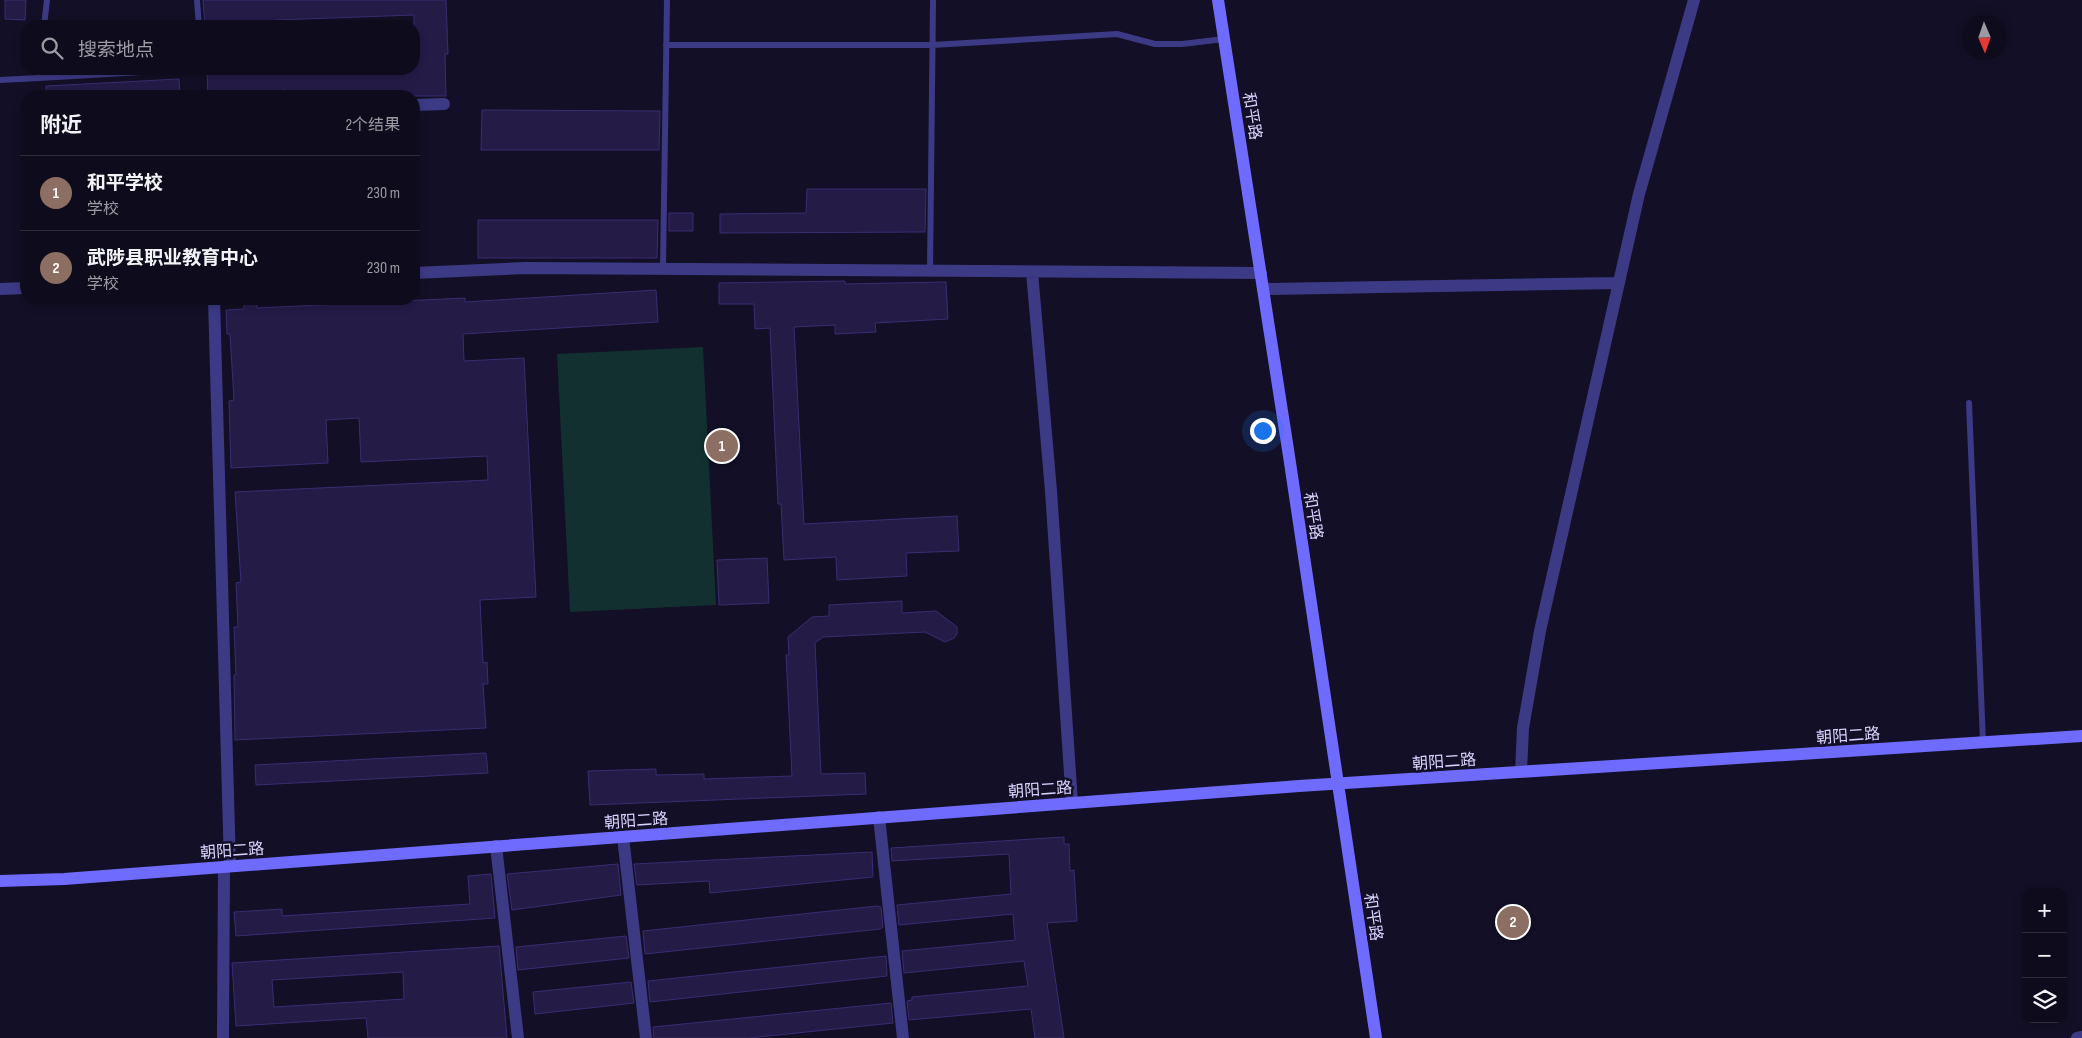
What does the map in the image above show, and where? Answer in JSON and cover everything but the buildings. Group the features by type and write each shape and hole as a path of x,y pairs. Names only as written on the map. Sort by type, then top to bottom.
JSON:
{"street":[{"name":"和平路","path":"1218,0 1376,1038"},
{"path":"1521,772 1523,728 1540,631 1639,194 1694,0"},
{"path":"420,105 444,104"},
{"path":"420,273 525,268 663,268 1261,273"},
{"path":"1032,272 1052,491 1072,803"},
{"path":"1263,289 1619,283"},
{"path":"0,289 20,288"},
{"path":"214,305 227,866 223,1038"},
{"name":"朝阳二路","path":"0,881 64,879 1338,784 2082,736"},
{"path":"879,817 903,1038"},
{"path":"623,837 646,1038"},
{"path":"496,846 518,1038"},
{"path":"2077,1038 2082,1037"}],"lane":[{"path":"45,20 47,0"},
{"path":"197,0 199,20"},
{"path":"663,268 667,0"},
{"path":"930,271 933,0"},
{"path":"666,45 932,45 1117,34 1155,44 1182,44 1224,38"},
{"path":"0,80 91,75"},
{"path":"1969,403 1983,742"}],"green space":[{"path":"703,347 716,605 570,612 557,354"}],"place":[{"name":"和平学校","path":"722,446"},
{"name":"武陟县职业教育中心","path":"1513,922"}]}
